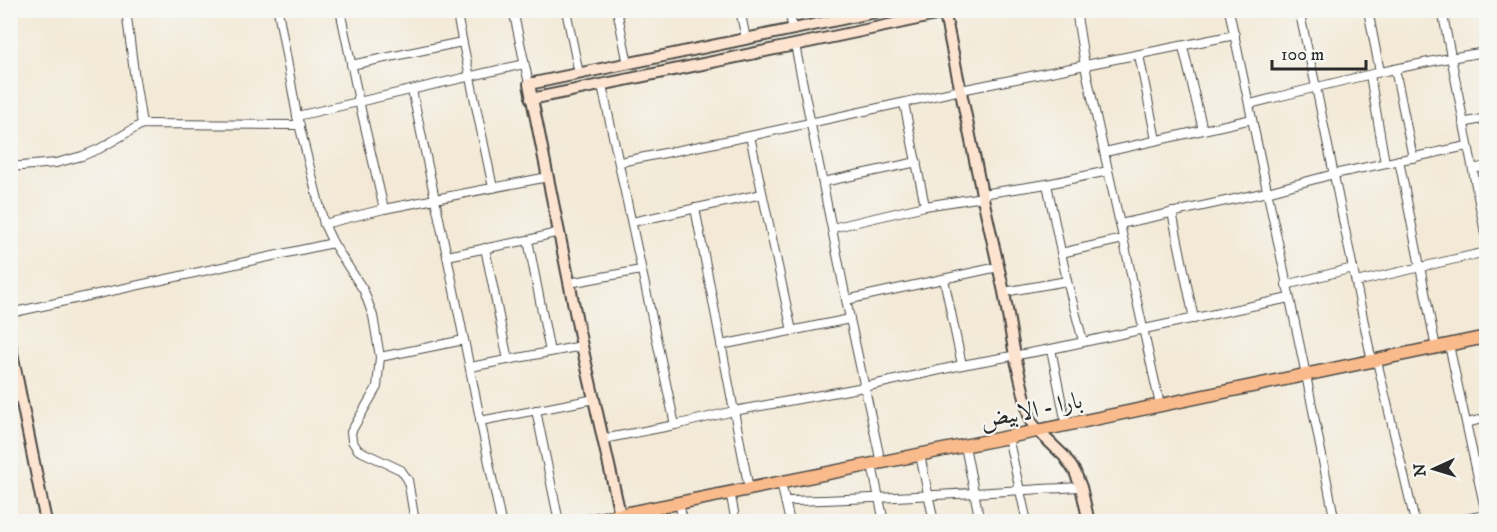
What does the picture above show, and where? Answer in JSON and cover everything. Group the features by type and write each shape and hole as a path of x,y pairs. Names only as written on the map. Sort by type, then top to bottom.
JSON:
{"main road":[{"path":"621,518 582,346 529,84 793,30 843,15 885,10"},
{"path":"531,99 959,10"},
{"path":"945,12 1030,420 1064,456 1075,472 1089,522"},
{"name":"بارا - الابيض","path":"584,522 621,518 679,502 965,446 1486,337"},
{"path":"10,343 46,522"}],"street":[{"path":"126,10 142,124"},
{"path":"278,10 299,120 324,224 333,243 364,291 373,316 380,357 377,387 351,432 352,441 358,450 390,464 406,475 415,522"},
{"path":"340,10 358,101 384,209"},
{"path":"456,10 493,188"},
{"path":"513,10 529,84"},
{"path":"566,10 579,74"},
{"path":"616,10 628,64"},
{"path":"740,10 746,39"},
{"path":"789,10 793,30"},
{"path":"1076,10 1085,66 1160,405"},
{"path":"1229,10 1335,522"},
{"path":"1299,10 1356,282 1415,522"},
{"path":"1368,10 1380,72"},
{"path":"1442,10 1486,238"},
{"path":"620,162 1235,35"},
{"path":"351,65 462,42"},
{"path":"795,45 864,387 884,522"},
{"path":"1183,47 1203,130"},
{"path":"1250,104 1380,72 1486,52"},
{"path":"1139,55 1156,140"},
{"path":"10,167 56,163 82,156 99,149 142,124 299,120 358,101 524,64"},
{"path":"1395,69 1413,158"},
{"path":"1370,75 1385,163"},
{"path":"602,85 675,425"},
{"path":"412,90 501,522"},
{"path":"904,103 926,206"},
{"path":"1463,123 1486,118"},
{"path":"1105,152 1252,119"},
{"path":"750,136 792,331"},
{"path":"1120,224 1267,192 1334,174 1467,146"},
{"path":"1399,160 1420,267 1467,423 1486,514 1450,522"},
{"path":"823,182 917,162"},
{"path":"1473,169 1486,166"},
{"path":"832,228 926,206 1108,171"},
{"path":"324,224 435,198 548,177"},
{"path":"1047,184 1067,280 1083,341"},
{"path":"632,222 762,194"},
{"path":"695,208 749,489"},
{"path":"1172,212 1194,319"},
{"path":"447,256 559,232"},
{"path":"1061,253 1123,239"},
{"path":"528,240 550,352"},
{"path":"10,314 333,243"},
{"path":"485,248 508,360"},
{"path":"1356,282 1486,252"},
{"path":"846,300 998,267"},
{"path":"1286,285 1353,268"},
{"path":"569,283 641,270"},
{"path":"944,279 962,365"},
{"path":"1004,292 1067,280"},
{"path":"603,439 962,365 1051,349 1289,298"},
{"path":"721,345 850,319"},
{"path":"380,357 464,340"},
{"path":"470,368 582,346"},
{"path":"1051,349 1066,424"},
{"path":"480,422 595,399"},
{"path":"536,410 559,522"},
{"path":"1467,423 1486,418"},
{"path":"1008,437 1027,522"},
{"path":"965,446 980,522"},
{"path":"920,455 934,522"},
{"path":"782,483 790,522"},
{"path":"785,501 879,499 928,494 1081,487"},
{"path":"730,492 736,522"},
{"path":"679,502 683,522"}]}
